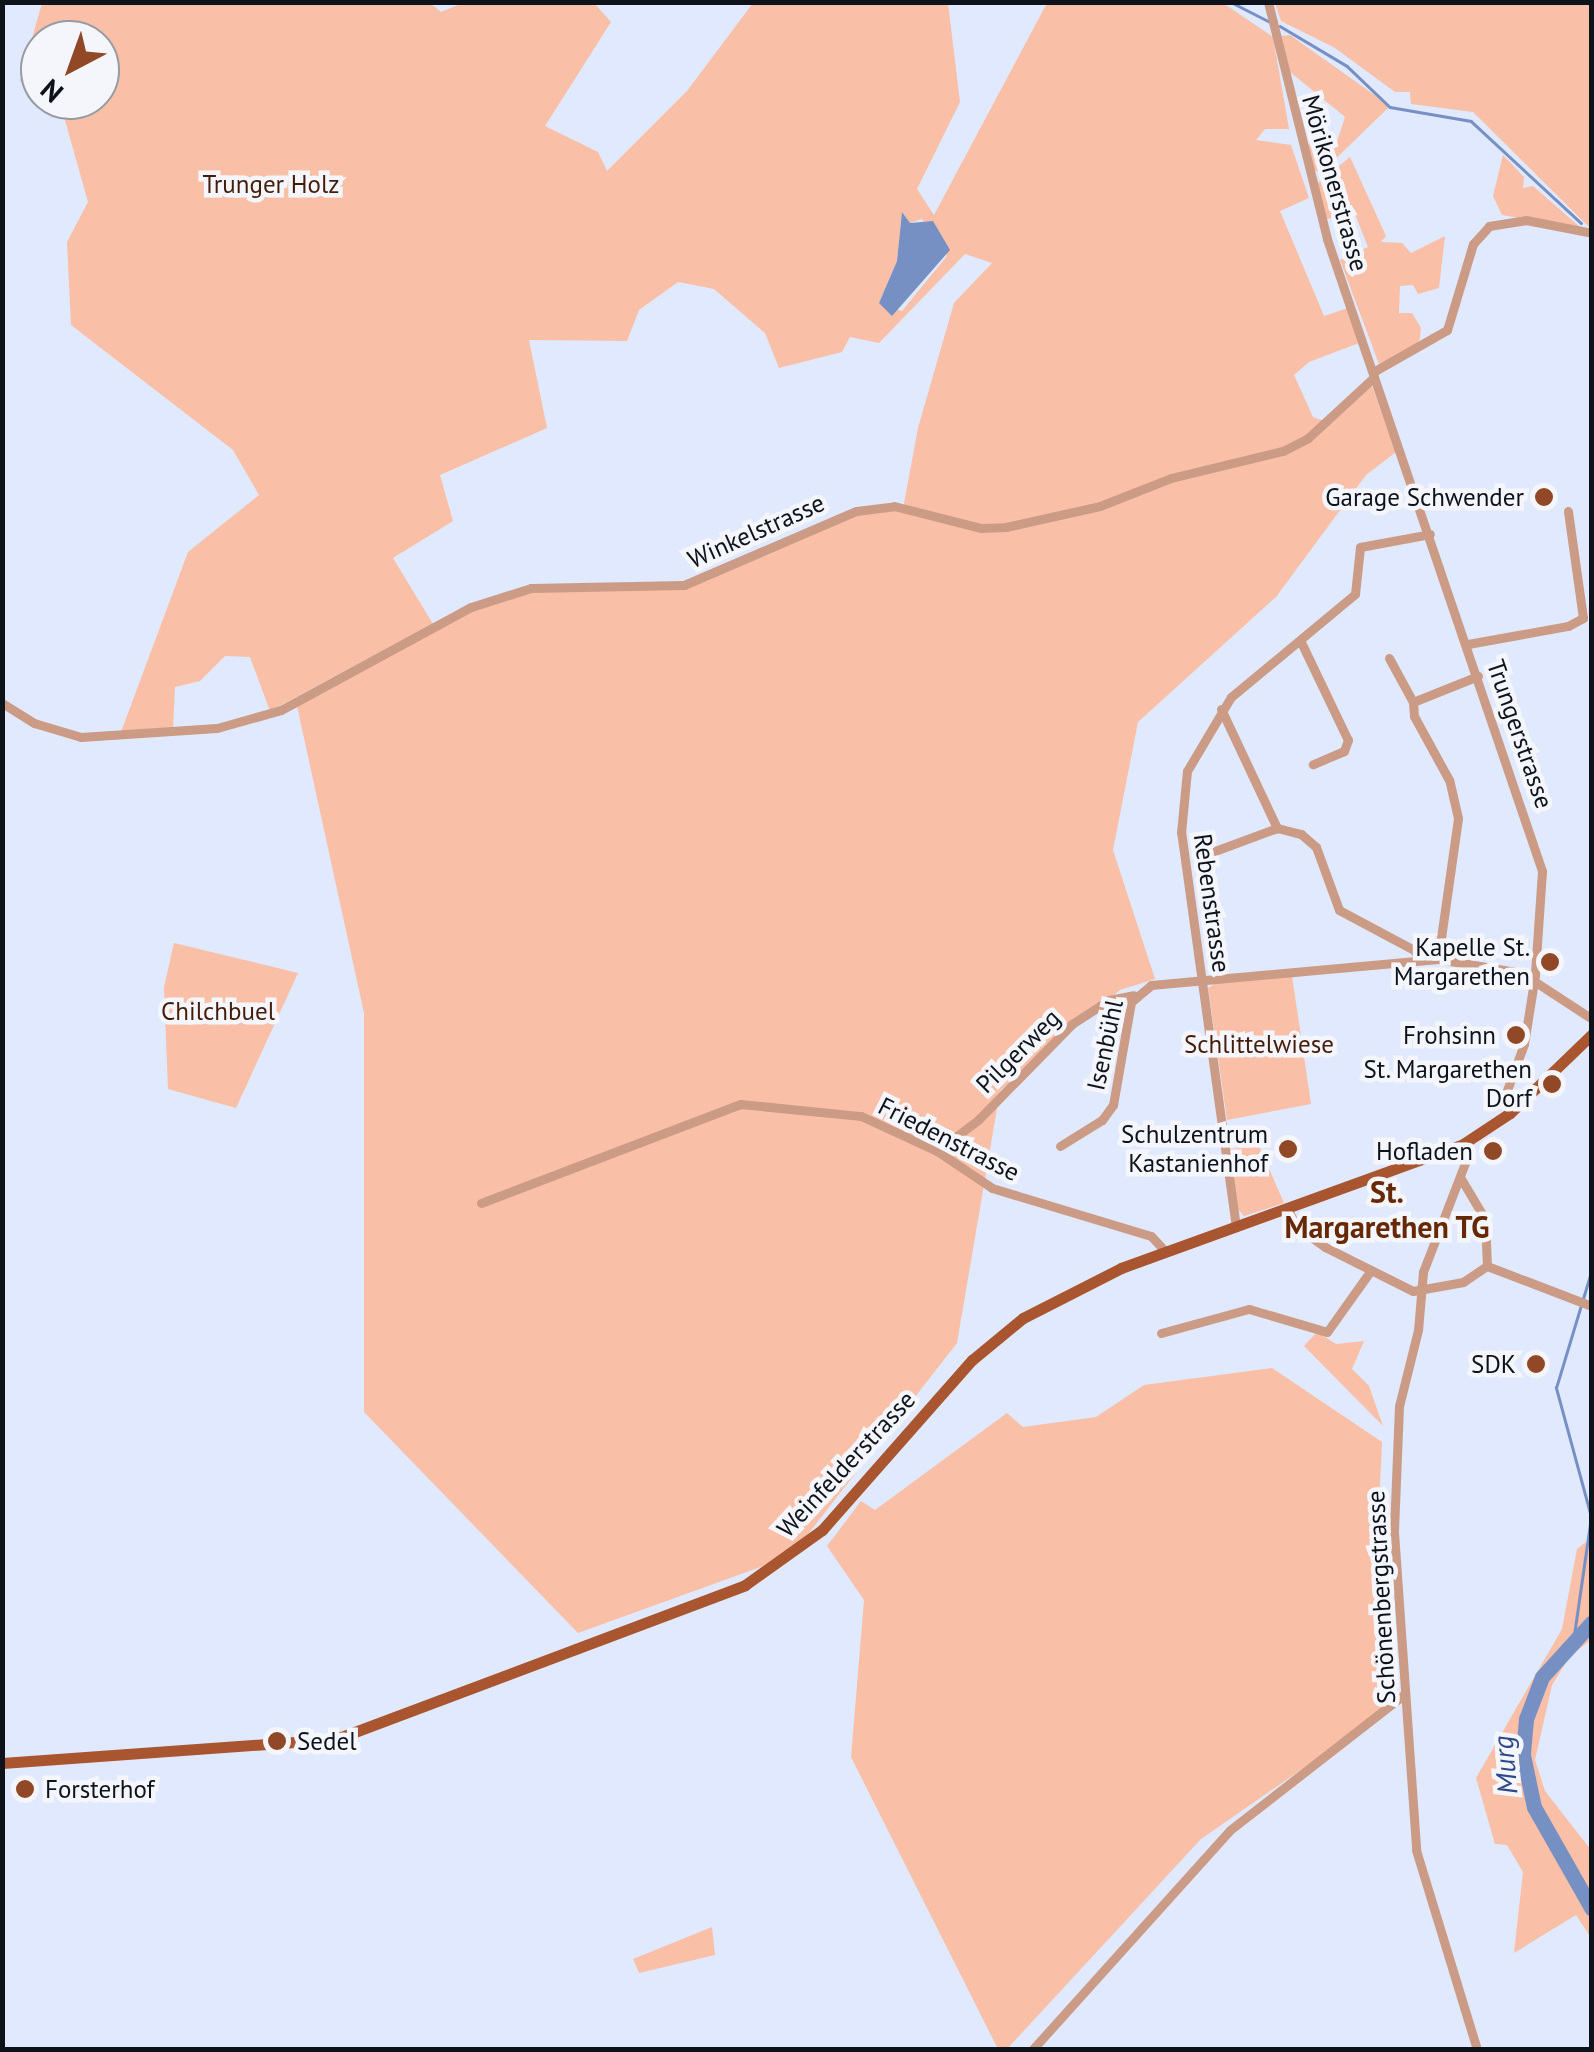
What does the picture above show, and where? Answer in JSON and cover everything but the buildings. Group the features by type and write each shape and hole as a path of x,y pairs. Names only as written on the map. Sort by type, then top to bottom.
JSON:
{"main road":[{"name":"Weinfelderstrasse","path":"2,1763 336,1740 716,1598 808,1544 982,1350 1023,1318 1083,1284 1463,1144 1510,1113 1592,1034"}],"street":[{"name":"Mörikonerstrasse","path":"1268,2 1302,150 1374,374"},
{"path":"1374,374 1446,330 1473,244 1490,226 1526,220 1592,233"},
{"name":"Winkelstrasse","path":"2,703 34,723 81,738 210,729 281,710 458,613 517,592 684,584 856,510 894,506 981,528 1039,521 1308,438 1374,374"},
{"name":"Trungerstrasse","path":"1374,374 1468,644 1544,882 1524,1044 1506,1093 1510,1113"},
{"path":"1468,644 1568,626 1583,618 1568,511"},
{"name":"Rebenstrasse","path":"1236,1227 1181,806 1193,756 1221,708 1357,592 1362,545 1430,534"},
{"path":"1300,640 1348,740 1344,750 1313,764"},
{"path":"1390,658 1413,702 1414,716 1449,780 1458,818 1438,959"},
{"path":"1413,702 1478,676"},
{"path":"1221,708 1277,828"},
{"path":"1204,855 1277,828 1301,834 1316,847 1344,915 1414,950 1420,960"},
{"name":"Isenbühl","path":"1060,1146 1102,1120 1113,1105 1134,996 1150,986 1203,978 1438,959 1535,978"},
{"path":"1535,978 1592,1019"},
{"name":"Pilgerweg","path":"937,1151 978,1120 1072,1024 1109,1000 1134,996"},
{"name":"Friedenstrasse","path":"481,1203 740,1104 861,1116 937,1151 992,1188 1150,1236 1166,1252"},
{"name":"Schönenbergstrasse","path":"1463,1144 1460,1177 1424,1262 1397,1432 1394,1532 1416,1850 1477,2050"},
{"path":"1460,1177 1485,1219 1488,1266"},
{"path":"1288,1210 1310,1237 1371,1270 1421,1290 1462,1282 1488,1266"},
{"path":"1488,1266 1583,1304"},
{"path":"1161,1333 1249,1309 1328,1332 1371,1270"},
{"path":"1032,2050 1230,1830 1406,1694"}],"green space":[{"name":"Trunger Holz","path":"429,2 441,12 463,3 594,3 611,22 545,126 598,152 607,171 687,91 753,3 948,3 960,102 917,189 934,215 1047,3 1223,3 1273,37 1289,129 1265,129 1256,140 1291,145 1309,198 1280,211 1324,316 1348,308 1359,343 1309,362 1294,375 1313,417 1324,421 1372,386 1396,452 1366,475 1276,597 1138,722 1113,850 1155,979 1120,990 1000,1091 957,1343 791,1556 578,1633 364,1412 364,1013 297,706 466,612 527,592 688,586 845,517 903,509 918,428 954,303 992,263 965,254 879,343 850,337 842,352 779,368 765,333 714,289 678,282 639,310 627,341 529,340 547,428 440,475 453,521 393,558 433,624 270,711 250,657 225,656 200,681 175,687 173,729 121,732 188,552 259,495 233,450 71,325 67,242 88,202 65,120 120,120 120,20 37,20 42,3","holes":["902,212 910,223 922,219 947,256 902,311 879,303 897,261"]},
{"path":"1275,3 1591,3 1591,229 1473,112 1411,104 1410,92 1395,92 1335,48 1281,21"},
{"path":"1290,35 1390,106 1321,173 1311,169 1305,144 1335,148 1345,117 1289,71 1280,36"},
{"path":"1503,155 1524,177 1523,188 1533,186 1581,228 1502,215 1493,196"},
{"path":"1350,157 1386,236 1381,242 1402,243 1411,253 1445,236 1439,288 1418,294 1413,285 1400,286 1399,313 1412,313 1421,328 1419,345 1379,364 1340,260 1368,247 1355,214 1326,219 1317,184"},
{"name":"Chilchbuel","path":"174,943 298,973 236,1108 168,1089 164,987"},
{"name":"Schlittelwiese","path":"1292,976 1311,1104 1227,1120 1208,988 1219,981"},
{"path":"1259,1146 1284,1203 1244,1216 1237,1208 1230,1149"},
{"path":"1317,1332 1336,1344 1364,1341 1352,1369 1369,1386 1383,1426 1304,1346"},
{"path":"1272,1368 1382,1442 1378,1527 1399,1702 1201,1839 1007,2049 998,2049 851,1757 864,1600 827,1546 861,1501 875,1510 1007,1413 1023,1427 1096,1417 1144,1385"},
{"path":"1591,1538 1591,1640 1570,1656 1552,1685 1535,1760 1545,1791 1591,1850 1591,1938 1576,1915 1514,1953 1523,1872 1507,1845 1495,1844 1476,1778 1562,1629 1577,1549"},
{"path":"712,1927 715,1955 639,1973 633,1959"}],"water":[{"path":"902,212 910,223 933,221 950,250 892,316 879,303 897,261"}],"waterway":[{"path":"1231,2 1270,22"},
{"path":"1280,26 1347,66 1390,107 1471,121 1581,223"},
{"path":"1574,1635 1591,1517 1556,1388 1592,1269"},
{"name":"Murg","path":"1592,1622 1542,1677 1526,1719 1523,1755 1534,1807 1592,1909"}],"place":[{"name":"Garage Schwender","path":"1544,497"},
{"name":"Kapelle St. Margarethen","path":"1550,962"},
{"name":"Frohsinn","path":"1516,1035"},
{"name":"St. Margarethen Dorf","path":"1552,1084"},
{"name":"Schulzentrum Kastanienhof","path":"1288,1149"},
{"name":"Hofladen","path":"1493,1151"},
{"name":"SDK","path":"1536,1364"},
{"name":"Sedel","path":"277,1741"},
{"name":"Forsterhof","path":"25,1789"}],"district":[{"name":"St. Margarethen TG","path":"1387,1209"}]}
